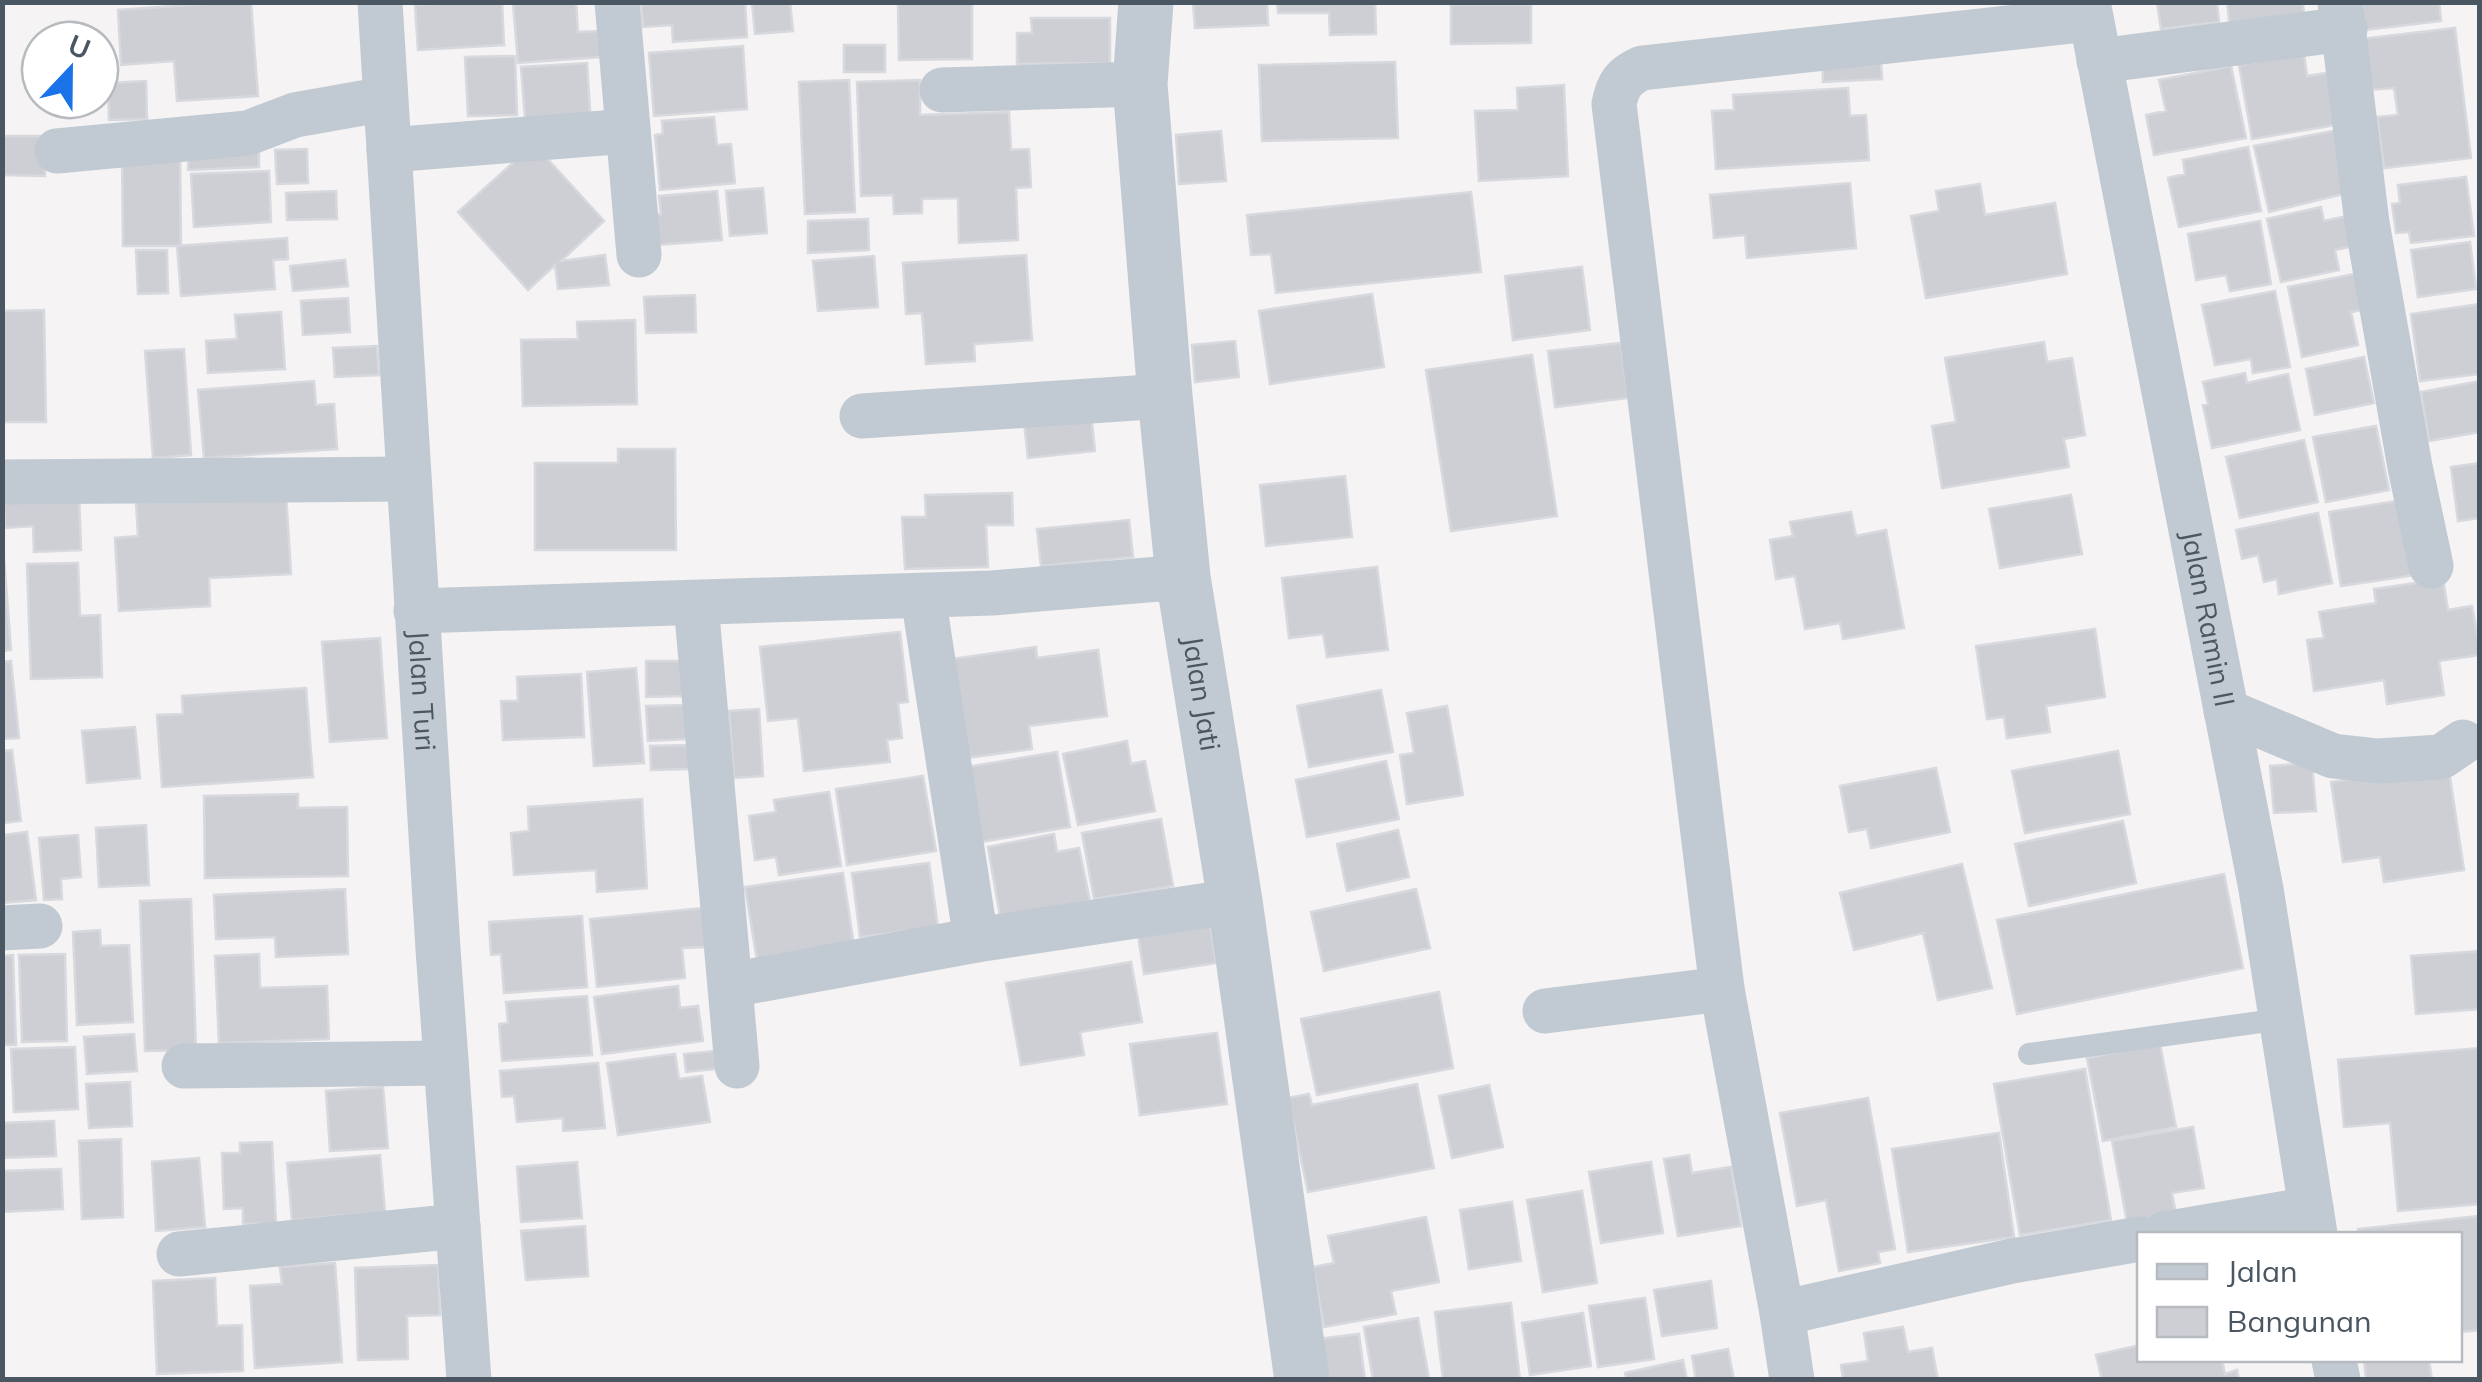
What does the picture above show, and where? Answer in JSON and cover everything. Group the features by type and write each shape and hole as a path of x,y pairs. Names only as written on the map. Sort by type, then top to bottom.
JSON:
{"street":[{"name":"Jalan Turi","path":"380,2 416,611 469,1380"},
{"path":"617,2 639,255"},
{"name":"Jalan Jati","path":"1146,2 1140,84 1183,577 1235,901 1302,1380"},
{"path":"1792,1380 1722,989 1614,104 1625,76 1642,68 2093,27 2342,16 2367,223 2431,566"},
{"name":"Jalan Ramin II","path":"2093,27 2261,889 2313,1222"},
{"path":"942,90 1140,84"},
{"path":"56,151 248,133 295,115 386,98"},
{"path":"388,150 628,130"},
{"path":"862,416 1165,396"},
{"path":"2,482 408,479"},
{"path":"416,611 992,593 1183,577"},
{"path":"923,596 976,940"},
{"path":"696,604 737,1066"},
{"path":"2226,710 2333,756 2378,761 2440,758 2464,742"},
{"path":"730,986 976,940 1235,901"},
{"path":"1545,1011 1722,989"},
{"path":"184,1066 446,1063"},
{"path":"2189,1232 2313,1222"},
{"path":"180,1254 458,1226"},
{"path":"1782,1313 2012,1261 2137,1240"}],"lane":[{"path":"2029,1054 2282,1019"}],"building":[{"path":"251,2 258,96 177,101 174,61 121,65 118,10"},
{"path":"502,2 504,45 418,50 415,5"},
{"path":"513,2 576,2 578,32 599,31 601,57 518,63"},
{"path":"641,2 745,2 747,37 673,42 672,25 643,27"},
{"path":"752,2 790,2 793,31 755,34"},
{"path":"898,2 972,2 972,59 899,60"},
{"path":"1193,2 1267,2 1268,25 1195,28"},
{"path":"1277,2 1375,2 1376,34 1330,35 1329,13 1278,13"},
{"path":"2157,2 2217,2 2219,22 2161,29"},
{"path":"2227,2 2303,2 2304,17 2230,27"},
{"path":"2362,2 2439,2 2441,21 2364,30"},
{"path":"1451,5 1531,5 1531,43 1451,44"},
{"path":"1031,18 1110,18 1110,63 1017,64 1017,33 1032,33"},
{"path":"2455,28 2471,158 2384,168 2377,117 2398,115 2394,88 2367,90 2361,39"},
{"path":"844,45 885,45 885,72 844,72"},
{"path":"743,46 747,109 654,116 649,53"},
{"path":"1880,48 1882,79 1823,82 1822,51"},
{"path":"2304,54 2307,76 2327,73 2336,125 2252,139 2239,65"},
{"path":"515,56 517,115 468,116 465,57"},
{"path":"1395,62 1398,138 1262,141 1259,65"},
{"path":"587,63 591,125 526,130 521,67"},
{"path":"2231,66 2246,138 2154,155 2146,115 2166,111 2159,80"},
{"path":"849,80 855,212 805,214 799,82"},
{"path":"920,80 920,115 1009,112 1011,150 1029,149 1031,187 1016,188 1018,240 959,243 958,198 922,199 922,213 894,214 893,195 861,196 857,82"},
{"path":"146,81 147,119 120,120 120,82"},
{"path":"1564,85 1568,176 1479,181 1475,111 1518,110 1517,88"},
{"path":"1848,88 1850,116 1866,115 1869,160 1716,169 1712,111 1734,110 1733,95"},
{"path":"714,117 717,145 731,144 735,183 660,190 655,135 663,134 662,121"},
{"path":"2338,130 2351,192 2269,212 2254,146"},
{"path":"1221,131 1226,181 1179,184 1176,135"},
{"path":"2,136 46,136 45,176 2,175"},
{"path":"259,138 259,167 188,170 189,145"},
{"path":"534,144 604,221 561,261 605,255 609,285 558,289 555,265 528,290 458,212"},
{"path":"2248,147 2261,211 2179,227 2168,178 2185,174 2183,160"},
{"path":"307,149 308,183 277,184 275,150"},
{"path":"122,153 180,153 181,246 123,246"},
{"path":"269,171 271,222 194,227 191,174"},
{"path":"2466,177 2474,236 2411,243 2409,232 2396,233 2392,204 2400,203 2398,185"},
{"path":"1850,183 1856,248 1747,258 1745,235 1714,238 1710,195"},
{"path":"1980,184 1985,215 2055,203 2067,274 1926,298 1911,216 1939,211 1936,191"},
{"path":"763,188 767,233 730,236 726,191"},
{"path":"336,191 337,219 287,220 286,193"},
{"path":"717,191 722,240 657,245 654,215 661,214 659,196"},
{"path":"1471,192 1481,272 1276,293 1271,254 1251,255 1247,215"},
{"path":"2321,207 2324,221 2347,216 2354,246 2335,250 2339,270 2281,282 2267,219"},
{"path":"868,219 869,250 808,253 808,221"},
{"path":"2260,221 2271,284 2230,291 2226,275 2196,280 2188,234"},
{"path":"287,238 288,259 273,260 275,289 181,296 177,246"},
{"path":"2470,242 2476,289 2418,297 2411,250"},
{"path":"136,250 167,250 168,293 138,294"},
{"path":"1026,255 1032,340 974,344 975,361 926,364 922,313 906,314 903,263"},
{"path":"874,256 878,307 818,311 813,261"},
{"path":"345,260 348,286 293,291 290,266"},
{"path":"1582,267 1590,330 1513,340 1505,276"},
{"path":"2360,273 2368,309 2351,312 2358,345 2302,357 2288,287"},
{"path":"2275,291 2290,367 2253,373 2251,359 2215,365 2202,305"},
{"path":"1372,294 1384,367 1270,384 1259,311"},
{"path":"695,295 696,332 646,333 644,297"},
{"path":"348,298 350,332 303,335 301,301"},
{"path":"2480,304 2480,374 2420,381 2411,314"},
{"path":"44,310 46,422 2,422 2,311"},
{"path":"281,312 285,369 208,373 206,341 237,339 235,315"},
{"path":"635,320 637,404 523,406 521,340 578,339 577,322"},
{"path":"1235,341 1239,377 1195,382 1192,345"},
{"path":"2044,342 2047,362 2072,358 2085,435 2064,439 2069,467 1942,488 1932,426 1956,422 1945,358"},
{"path":"1621,343 1628,398 1555,407 1548,351"},
{"path":"377,346 379,375 335,377 333,348"},
{"path":"184,349 191,455 153,458 145,351"},
{"path":"1532,355 1557,516 1451,531 1426,370"},
{"path":"2364,357 2374,403 2315,415 2306,369"},
{"path":"2245,373 2247,383 2288,374 2300,430 2212,448 2203,405 2208,404 2203,382"},
{"path":"314,381 316,405 334,404 337,449 204,458 198,390"},
{"path":"2480,381 2480,432 2429,441 2421,392"},
{"path":"1090,406 1095,451 1028,458 1023,413"},
{"path":"2376,426 2389,490 2326,502 2313,437"},
{"path":"2304,440 2318,502 2240,518 2226,457"},
{"path":"618,449 675,449 676,550 535,550 535,463 618,463"},
{"path":"2480,463 2480,518 2458,521 2451,467"},
{"path":"1345,476 1352,537 1266,546 1260,485"},
{"path":"286,493 291,574 209,578 210,606 119,611 115,538 138,536 136,502"},
{"path":"1012,493 1013,525 986,525 988,567 905,569 902,517 926,517 925,495"},
{"path":"79,495 81,550 34,552 33,526 5,528 4,497"},
{"path":"2071,495 2082,554 2000,568 1989,509"},
{"path":"2403,500 2415,575 2341,586 2329,512"},
{"path":"1851,512 1856,536 1886,530 1904,628 1843,639 1840,623 1805,629 1795,576 1776,579 1770,540 1793,536 1790,522"},
{"path":"2318,513 2332,583 2279,594 2277,579 2264,582 2258,555 2242,559 2236,530"},
{"path":"1129,520 1133,557 1041,566 1037,529"},
{"path":"2,559 11,650 2,651"},
{"path":"78,563 80,616 100,615 102,677 31,679 27,564"},
{"path":"1377,567 1388,650 1327,657 1323,634 1289,638 1282,578"},
{"path":"2443,579 2448,610 2472,606 2480,650 2480,655 2439,661 2444,695 2387,704 2384,680 2314,691 2307,640 2324,638 2319,612 2376,603 2374,589"},
{"path":"2095,629 2105,697 2046,706 2050,732 2007,738 2004,717 1987,719 1976,646"},
{"path":"900,632 908,702 898,703 902,738 887,740 890,762 804,771 798,718 768,721 760,647"},
{"path":"380,638 387,738 330,742 322,642"},
{"path":"1036,647 1037,658 1098,650 1107,716 1029,726 1032,749 966,758 952,659"},
{"path":"11,661 19,738 2,739 2,662"},
{"path":"646,661 682,661 683,696 646,697"},
{"path":"636,668 644,763 594,766 587,672"},
{"path":"581,674 584,737 503,740 501,701 518,701 517,677"},
{"path":"306,688 313,777 162,787 157,715 183,714 182,696"},
{"path":"1381,690 1393,752 1309,767 1297,706"},
{"path":"686,705 687,739 648,741 646,706"},
{"path":"1447,706 1463,795 1407,804 1400,755 1414,753 1407,713"},
{"path":"759,709 763,776 734,778 729,711"},
{"path":"135,727 140,778 87,783 82,731"},
{"path":"1127,741 1131,764 1145,761 1155,811 1078,825 1063,754"},
{"path":"689,745 691,769 651,770 650,746"},
{"path":"12,750 21,821 2,823 2,751"},
{"path":"2118,751 2130,814 2025,833 2012,771"},
{"path":"1057,752 1070,827 981,842 967,767"},
{"path":"1386,761 1399,819 1307,837 1296,780"},
{"path":"2312,763 2316,811 2274,813 2270,766"},
{"path":"2448,764 2464,870 2384,882 2380,857 2343,862 2331,782"},
{"path":"1936,768 1950,832 1871,848 1867,829 1849,832 1840,786"},
{"path":"923,776 936,851 847,865 836,789"},
{"path":"829,792 841,866 779,875 776,857 755,860 749,816 776,812 774,800"},
{"path":"298,794 298,808 347,807 348,876 205,878 204,796"},
{"path":"642,799 647,888 597,892 596,870 514,875 511,833 529,831 528,807"},
{"path":"1161,819 1173,886 1094,899 1082,833"},
{"path":"2123,821 2136,883 2029,906 2015,844"},
{"path":"146,825 149,885 99,887 96,828"},
{"path":"1398,830 1409,877 1347,891 1337,844"},
{"path":"27,832 36,900 2,903 2,835"},
{"path":"1054,834 1057,852 1079,848 1091,906 1001,922 988,847"},
{"path":"78,835 81,877 61,879 62,899 44,900 39,838"},
{"path":"929,863 938,927 860,937 852,873"},
{"path":"1962,864 1992,988 1938,1000 1923,933 1854,950 1840,893"},
{"path":"843,873 854,946 757,960 745,887"},
{"path":"2224,874 2243,968 2017,1014 1997,920"},
{"path":"345,889 348,954 276,957 275,937 216,939 214,895"},
{"path":"1416,889 1430,948 1324,971 1311,912"},
{"path":"191,899 196,1050 145,1051 140,901"},
{"path":"702,908 706,947 682,948 685,978 597,987 590,919"},
{"path":"582,916 587,987 504,993 501,954 491,955 489,922"},
{"path":"1209,917 1216,963 1144,974 1137,928"},
{"path":"100,930 101,946 129,945 133,1022 77,1025 73,932"},
{"path":"2480,951 2480,1009 2416,1014 2411,956"},
{"path":"65,954 67,1041 22,1042 19,955"},
{"path":"259,954 260,988 327,986 329,1039 219,1043 215,956"},
{"path":"13,955 16,1045 2,1045 2,956"},
{"path":"1131,962 1142,1022 1080,1032 1084,1055 1021,1065 1006,983"},
{"path":"678,986 680,1008 698,1006 703,1041 602,1054 594,997"},
{"path":"1439,992 1453,1068 1317,1095 1301,1019"},
{"path":"587,996 592,1055 502,1061 499,1024 508,1023 506,1002"},
{"path":"1217,1033 1227,1104 1140,1115 1130,1044"},
{"path":"134,1034 137,1071 87,1074 84,1037"},
{"path":"2160,1044 2176,1127 2103,1141 2087,1058"},
{"path":"75,1047 78,1109 14,1112 11,1049"},
{"path":"2480,1048 2480,1204 2398,1211 2390,1123 2344,1127 2338,1060"},
{"path":"714,1051 716,1069 686,1072 684,1054"},
{"path":"675,1054 679,1079 702,1076 710,1122 618,1135 607,1063"},
{"path":"598,1063 605,1128 563,1131 563,1118 517,1122 514,1096 502,1097 500,1071"},
{"path":"2085,1069 2111,1220 2020,1235 1994,1084"},
{"path":"130,1082 132,1126 89,1128 86,1084"},
{"path":"1417,1084 1434,1168 1308,1192 1288,1098 1309,1094 1312,1105"},
{"path":"1489,1085 1503,1147 1452,1158 1439,1096"},
{"path":"383,1087 388,1148 330,1151 326,1091"},
{"path":"1868,1098 1895,1249 1878,1252 1880,1263 1839,1271 1826,1200 1797,1206 1780,1113"},
{"path":"54,1121 56,1156 2,1158 2,1123"},
{"path":"2193,1127 2204,1188 2172,1193 2178,1225 2129,1233 2112,1141"},
{"path":"1999,1133 2014,1237 1908,1252 1892,1149"},
{"path":"121,1139 123,1217 82,1219 79,1141"},
{"path":"272,1142 276,1224 243,1224 243,1208 224,1209 222,1153 240,1153 240,1143"},
{"path":"380,1155 385,1212 292,1220 287,1163"},
{"path":"1689,1155 1692,1173 1731,1167 1741,1226 1678,1236 1664,1159"},
{"path":"199,1158 205,1227 156,1231 152,1162"},
{"path":"577,1162 582,1218 521,1222 517,1167"},
{"path":"1651,1162 1663,1233 1601,1243 1589,1172"},
{"path":"61,1169 63,1209 2,1212 2,1171"},
{"path":"1582,1191 1597,1283 1543,1292 1527,1200"},
{"path":"1512,1202 1521,1261 1469,1269 1460,1210"},
{"path":"2480,1216 2480,1330 2462,1332 2462,1232 2358,1229"},
{"path":"1426,1217 1439,1282 1391,1291 1396,1314 1324,1327 1313,1267 1334,1263 1328,1236"},
{"path":"585,1226 588,1276 526,1280 521,1231"},
{"path":"335,1263 342,1362 255,1368 250,1286 282,1284 280,1267"},
{"path":"438,1265 440,1315 407,1316 408,1359 358,1360 355,1268"},
{"path":"215,1278 217,1326 242,1325 243,1371 157,1374 153,1281"},
{"path":"1711,1281 1717,1328 1662,1336 1654,1290"},
{"path":"1645,1298 1654,1359 1598,1367 1589,1306"},
{"path":"1511,1303 1520,1380 1443,1380 1435,1312"},
{"path":"1583,1313 1591,1366 1530,1375 1522,1323"},
{"path":"1418,1318 1429,1378 1373,1380 1364,1327"},
{"path":"1903,1327 1908,1352 1932,1348 1938,1380 1843,1380 1841,1365 1868,1361 1864,1333"},
{"path":"1359,1334 1365,1380 1322,1380 1317,1339"},
{"path":"2137,1346 2137,1362 2222,1362 2225,1374 2237,1370 2239,1380 2102,1380 2096,1355"},
{"path":"1728,1349 1734,1380 1696,1380 1692,1356"},
{"path":"1683,1360 1687,1380 1627,1380 1625,1373"},
{"path":"2364,1362 2429,1362 2432,1380 2366,1380"}]}
